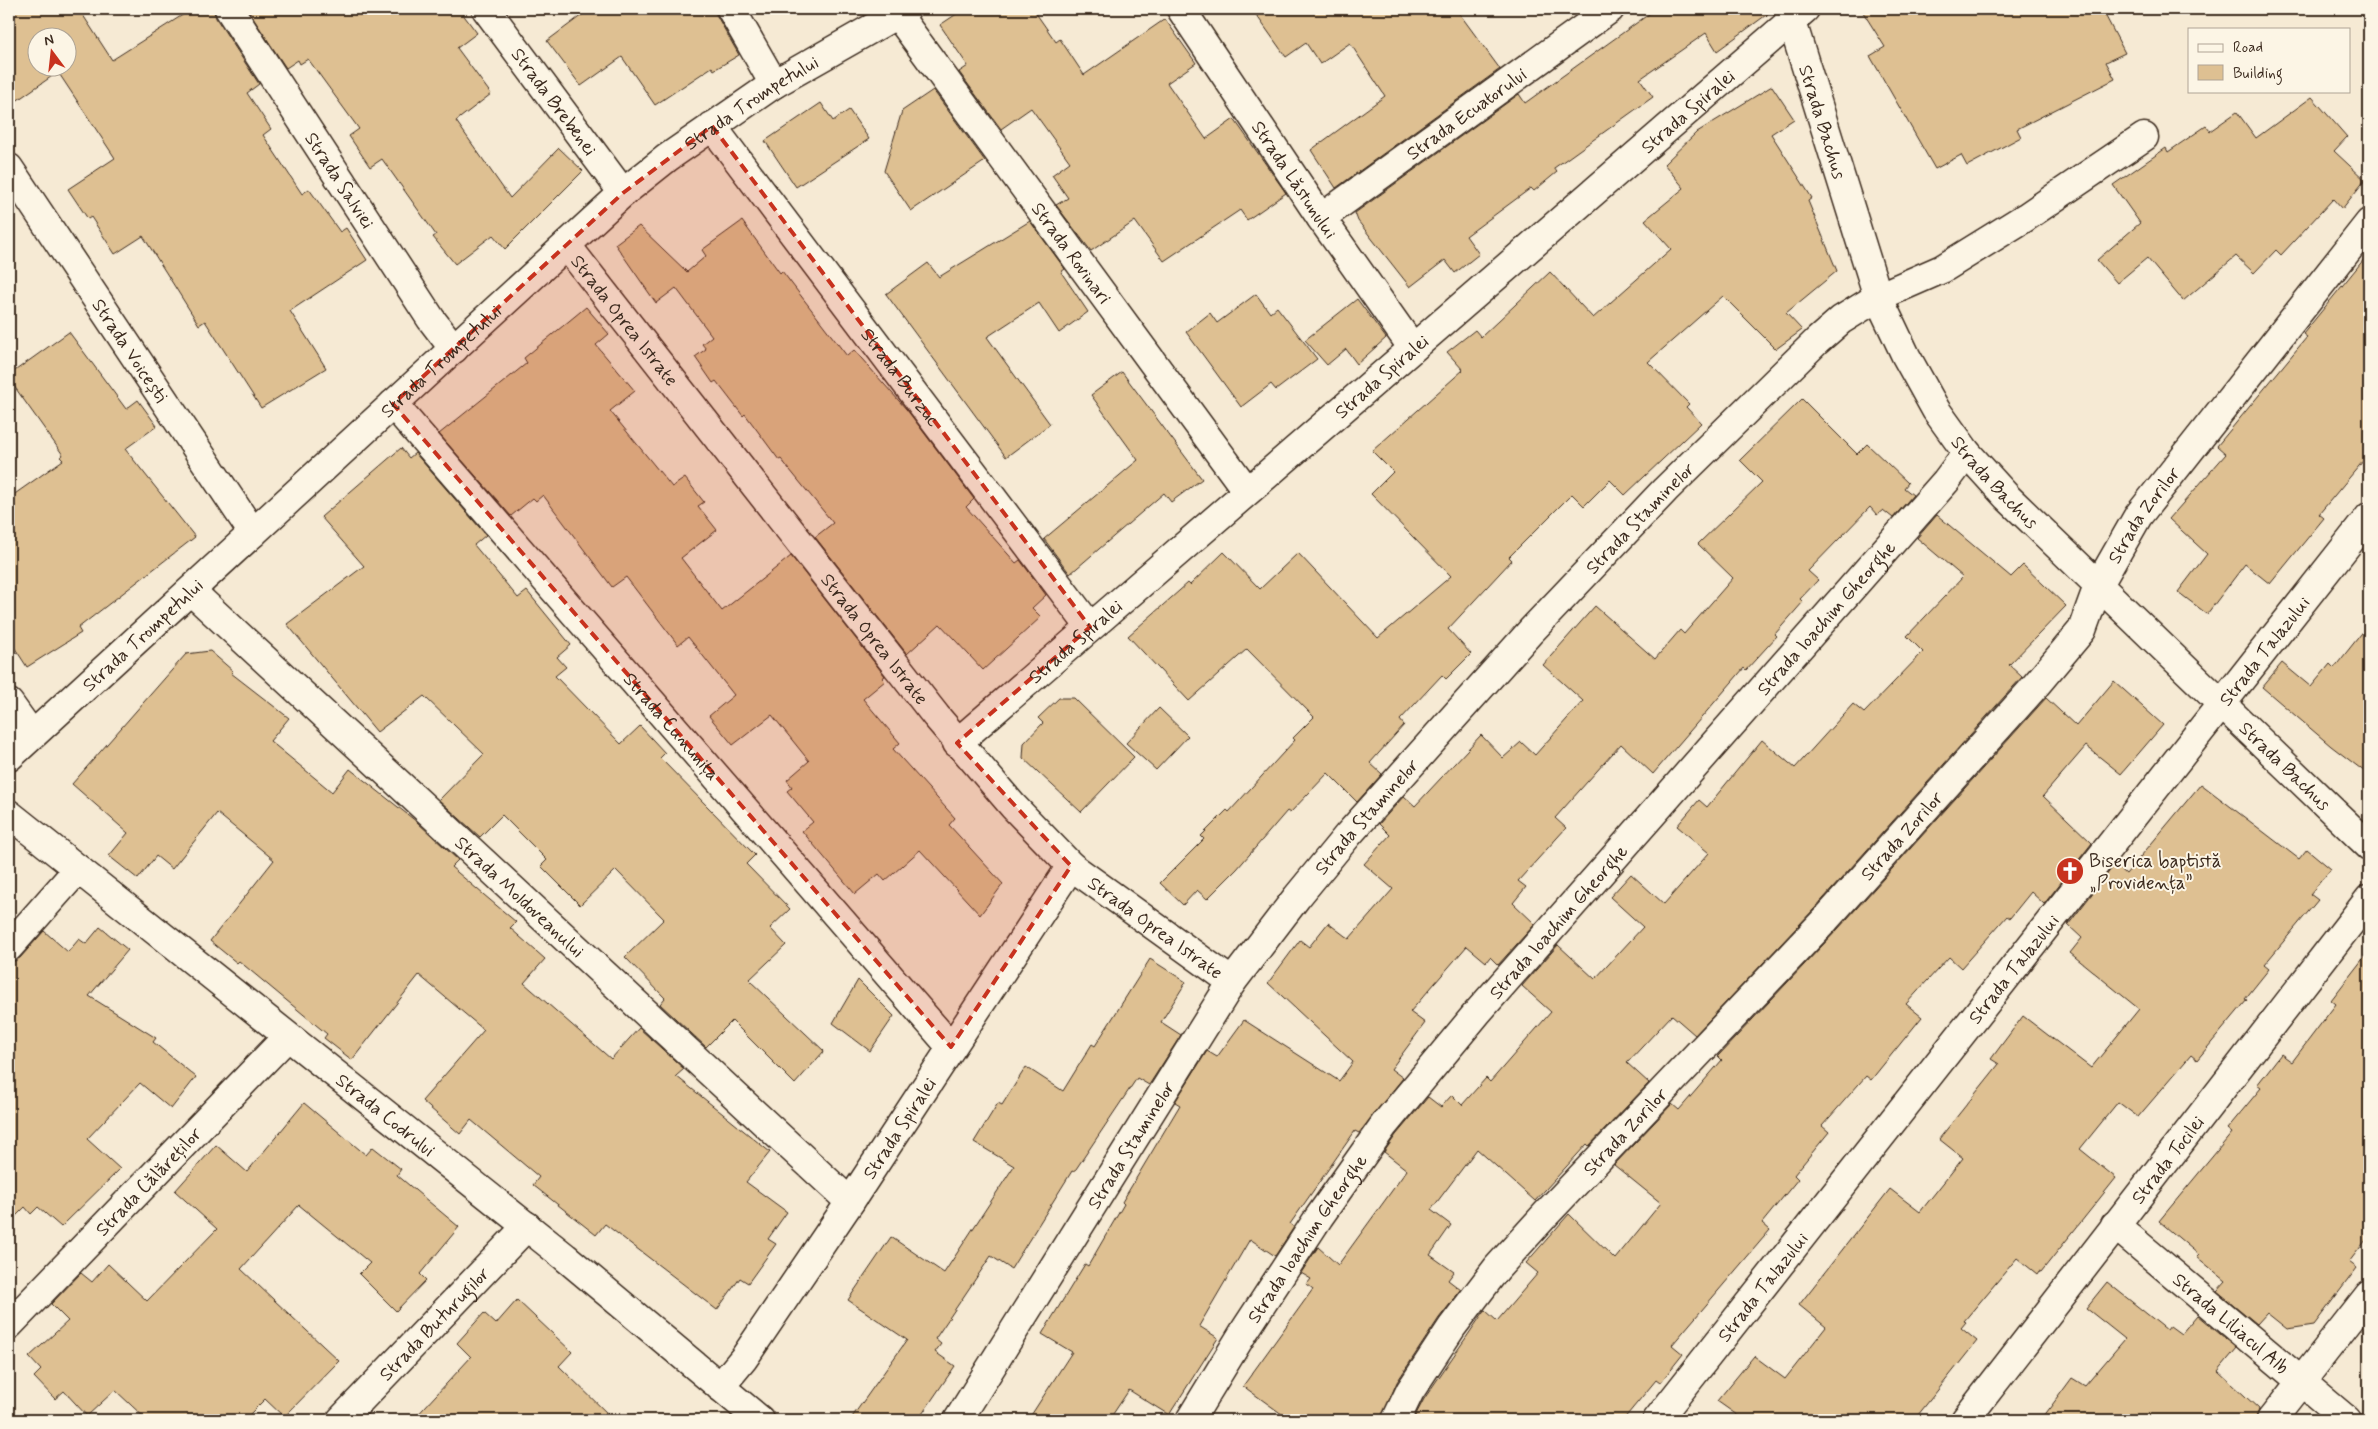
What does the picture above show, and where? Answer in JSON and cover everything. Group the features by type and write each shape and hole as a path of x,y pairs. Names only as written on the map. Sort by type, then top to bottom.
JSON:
{"street":[{"name":"Strada Salviei","path":"228,9 431,319 454,348"},
{"name":"Strada Brebenei","path":"486,9 623,193"},
{"path":"731,9 774,84"},
{"name":"Strada Lăstunului","path":"1181,9 1321,218 1412,347"},
{"name":"Strada Ecuatorului","path":"1321,218 1610,9"},
{"name":"Strada Trompetului","path":"9,757 623,193 667,158 866,18 902,12"},
{"name":"Strada Rovinari","path":"902,12 1247,491"},
{"name":"Strada Spiralei","path":"957,742 1795,12"},
{"name":"Strada Bachus","path":"1795,12 1878,297 1906,356 1936,410 1967,453 2006,497 2369,846"},
{"name":"Strada Burzuc","path":"712,126 1090,627"},
{"name":"Strada Staminelor","path":"958,1420 1232,982 1297,897 1348,835 1530,631 1665,490 1764,391 1840,320 1878,297 1942,269 2026,217 2144,138"},
{"name":"Strada Voicești","path":"9,168 253,533"},
{"name":"Strada Zorilor","path":"1396,1420 1410,1391 1452,1327 1498,1268 1546,1214 1826,919 2030,692 2082,630 2098,586 2138,516 2369,223"},
{"name":"Strada Oprea Istrate","path":"567,246 957,742 1013,806 1072,866 1232,982"},
{"name":"Strada Cununița","path":"393,404 951,1048"},
{"name":"Strada Ioachim Gheorghe","path":"1190,1420 1245,1330 1319,1217 1384,1125 1477,1013 1946,481 1967,453"},
{"name":"Strada Talazului","path":"1657,1420 2369,517"},
{"name":"Strada Moldoveanului","path":"191,591 850,1202"},
{"path":"9,703 32,736"},
{"name":"Strada Codrului","path":"9,814 527,1226 720,1387 749,1417"},
{"name":"Strada Spiralei","path":"720,1387 744,1358 850,1202 1072,866"},
{"path":"9,947 78,870"},
{"name":"Strada Tocilei","path":"1965,1420 2369,899"},
{"name":"Strada Călăreților","path":"9,1325 287,1037"},
{"name":"Strada Liliacul Alb","path":"2116,1225 2347,1420"},
{"name":"Strada Buturugilor","path":"341,1420 527,1226"},
{"path":"2272,1420 2369,1295"}],"highlighted area":[{"path":"712,126 1090,627 957,743 1071,866 951,1047 393,404 623,193"}],"building":[{"path":"9,9 79,9 112,60 192,9 214,9 216,18 259,84 247,93 271,129 263,135 302,194 309,189 340,232 346,228 367,260 290,311 326,368 261,408 205,321 199,325 143,236 115,254 91,217 88,219 68,189 115,158 62,78 78,78 78,28 28,28 28,78 49,78 9,106"},
{"path":"247,9 459,9 477,33 457,48 491,94 456,121 510,198 559,148 583,171 505,249 493,235 455,264 433,237 436,235 382,159 370,167 349,136 359,129 308,59 300,64 298,60 286,68"},
{"path":"590,9 713,9 739,55 714,70 712,67 655,105 622,57 581,86 547,41"},
{"path":"964,9 1033,9 1056,42 1060,39 1084,75 1165,19 1196,63 1167,83 1206,139 1234,119 1286,193 1247,220 1240,210 1164,261 1135,221 1091,251 1056,205 1068,198 1052,175 1070,162 1031,108 1001,129 959,72 968,66 940,25"},
{"path":"1252,9 1456,9 1500,69 1336,188 1311,150 1385,96 1350,43 1320,64 1306,43 1286,57"},
{"path":"1656,9 1773,10 1717,51 1706,33 1640,79 1653,97 1554,168 1557,172 1534,191 1531,188 1466,236 1479,254 1455,273 1445,260 1410,287 1358,221 1355,213 1519,94 1525,103"},
{"path":"1861,9 2102,9 2125,53 2106,62 2115,79 2017,129 2021,137 1967,166 1961,155 1935,169 1870,56 1885,47"},
{"path":"1772,86 1794,119 1771,134 1812,198 1808,201 1837,271 1786,313 1802,330 1776,349 1723,296 1648,362 1689,404 1686,407 1701,423 1625,495 1610,480 1584,506 1572,494 1509,557 1512,560 1448,629 1471,654 1446,679 1442,675 1400,720 1404,725 1370,763 1382,774 1357,802 1328,773 1290,813 1287,811 1237,869 1207,899 1197,890 1183,905 1160,883 1204,839 1201,836 1227,810 1229,812 1295,740 1293,738 1314,717 1247,649 1189,701 1128,636 1188,583 1190,585 1224,552 1260,589 1298,553 1378,638 1451,576 1371,494 1393,472 1372,451 1463,370 1447,352 1475,330 1481,337 1550,272 1593,318 1671,249 1645,220 1684,188 1664,164 1697,132"},
{"path":"933,90 985,161 911,211 884,171 902,111"},
{"path":"2312,97 2347,137 2334,151 2365,180 2342,209 2333,199 2281,255 2276,250 2254,273 2236,256 2183,301 2147,258 2117,283 2097,260 2140,223 2113,185 2166,148 2168,152 2206,126 2210,131 2237,112 2256,138"},
{"path":"821,103 833,121 849,110 869,139 796,187 765,141"},
{"path":"742,221 780,273 782,271 847,356 854,350 907,410 974,499 966,507 1016,563 1020,560 1046,595 1032,608 1041,617 983,670 940,624 907,654 815,537 833,523 781,459 779,460 745,414 743,416 716,381 713,383 695,357 706,349 702,344 712,336 676,288 656,303 615,244 639,226 687,272 706,256 702,250"},
{"path":"1030,221 1065,269 1061,272 1088,312 1059,333 1039,303 987,337 1050,424 1006,457 886,294 928,263 939,277"},
{"path":"2369,253 2369,454 2319,514 2324,518 2270,584 2245,564 2207,614 2178,592 2207,554 2169,519 2226,454 2217,446 2307,337 2303,334"},
{"path":"1256,294 1270,313 1277,307 1317,359 1276,390 1271,384 1241,407 1186,332 1210,313 1217,323"},
{"path":"1357,299 1386,338 1357,364 1346,349 1327,365 1305,340"},
{"path":"586,307 609,334 596,345 635,391 610,411 672,487 685,478 704,502 698,506 717,530 681,558 722,611 791,556 885,676 882,678 885,681 863,699 900,743 893,749 955,818 949,825 1003,884 980,915 920,850 885,881 879,874 855,894 802,831 813,822 787,791 792,787 787,780 809,761 772,715 733,745 709,716 734,695 688,637 678,645 626,577 612,587 543,495 536,501 533,498 511,516 439,434 527,363 524,358"},
{"path":"69,332 126,409 138,400 157,426 125,449 195,537 78,628 81,633 27,667 9,639 9,498 63,460 60,457 63,455 9,379 9,375"},
{"path":"1122,372 1202,479 1171,502 1164,493 1070,574 1044,539 1138,460 1091,395"},
{"path":"1802,399 1857,454 1867,444 1908,483 1904,488 1913,495 1893,518 1883,510 1877,515 1870,507 1808,571 1818,580 1800,599 1803,602 1775,634 1777,636 1746,670 1744,668 1653,774 1621,744 1555,818 1566,828 1518,881 1526,887 1513,903 1535,924 1498,965 1490,957 1486,962 1467,946 1410,1012 1425,1023 1391,1069 1403,1078 1359,1133 1355,1131 1290,1224 1294,1227 1275,1256 1250,1239 1199,1326 1218,1338 1169,1415 1129,1390 1109,1420 1028,1420 1072,1352 1042,1334 1085,1264 1088,1266 1124,1204 1122,1202 1180,1105 1175,1102 1207,1051 1217,1057 1244,1020 1339,1081 1353,1062 1268,983 1300,940 1309,947 1328,923 1349,939 1393,889 1364,864 1390,835 1379,824 1404,796 1415,806 1481,735 1503,758 1521,742 1535,755 1583,701 1543,665 1595,606 1655,659 1680,630 1684,634 1733,578 1698,544 1762,482 1740,460"},
{"path":"401,448 409,458 415,453 486,535 474,545 518,598 527,591 571,645 557,657 566,667 555,676 621,744 640,726 665,753 660,758 755,855 746,864 790,909 770,928 786,945 749,980 824,1051 795,1084 732,1021 706,1047 660,1004 665,998 625,957 664,919 616,870 580,905 541,866 547,860 502,815 480,837 439,800 484,754 424,696 377,732 287,624 364,566 321,517"},
{"path":"1937,515 2011,577 2023,565 2066,606 2009,665 2022,677 1815,908 1695,1035 1672,1015 1627,1063 1649,1083 1589,1146 1587,1144 1535,1201 1477,1149 1431,1210 1451,1225 1430,1255 1454,1272 1448,1280 1461,1290 1439,1318 1397,1382 1381,1420 1290,1420 1243,1386 1313,1289 1307,1284 1311,1279 1301,1273 1318,1247 1338,1265 1407,1170 1384,1152 1396,1135 1428,1097 1441,1107 1452,1095 1462,1105 1486,1078 1490,1082 1551,1012 1522,986 1558,945 1595,979 1643,927 1610,897 1631,874 1664,904 1709,853 1677,826 1699,800 1707,807 1762,740 1795,768 1853,704 1864,713 1923,652 1907,636 1963,577 1917,538"},
{"path":"2369,624 2369,775 2331,746 2262,687 2282,663 2311,687 2330,664 2334,668"},
{"path":"210,651 233,671 231,673 289,718 270,741 332,792 350,769 417,822 458,860 451,867 516,922 510,928 545,959 524,983 611,1059 639,1028 684,1069 676,1076 770,1152 746,1182 787,1212 768,1239 776,1244 748,1283 740,1278 717,1310 605,1224 596,1235 533,1185 539,1177 471,1120 460,1134 422,1101 484,1030 419,975 352,1060 324,1038 327,1034 239,961 237,963 210,941 274,860 217,813 172,869 156,856 138,879 109,856 128,833 72,784 186,654"},
{"path":"2114,681 2163,725 2121,774 2086,746 2043,796 2092,843 2044,904 2031,892 2010,918 2007,916 1961,968 1949,957 1906,1004 1922,1017 1871,1080 1866,1076 1822,1126 1829,1132 1794,1175 1798,1179 1762,1223 1770,1230 1672,1345 1683,1354 1660,1383 1656,1380 1623,1420 1413,1420 1424,1399 1485,1310 1497,1321 1538,1273 1526,1263 1569,1214 1615,1259 1661,1203 1614,1165 1672,1104 1679,1110 1722,1060 1718,1056 1838,929 2046,698 2076,726"},
{"path":"1059,698 1074,698 1134,757 1081,812 1023,758 1024,743 1043,723 1038,718"},
{"path":"1159,708 1188,736 1156,770 1126,743"},
{"path":"2201,784 2299,859 2307,849 2331,869 2310,894 2318,900 2264,965 2269,969 2245,999 2247,1000 2197,1060 2191,1055 2138,1117 2118,1102 2080,1149 2116,1178 2041,1272 2039,1271 2037,1274 2017,1258 1964,1321 1966,1322 1961,1328 1977,1341 1914,1420 1744,1420 1717,1401 1754,1356 1785,1379 1826,1327 1799,1305 1890,1189 1920,1212 1963,1158 1939,1139 1999,1064 1991,1059 2023,1016 2091,1068 2139,1009 2070,953 2082,938 2068,925 2115,864 2126,874"},
{"path":"100,927 128,950 89,996 156,1038 153,1042 196,1077 171,1109 140,1083 87,1139 120,1169 61,1227 38,1207 31,1214 25,1207 9,1223 9,962 20,958 44,931 68,952 79,939 86,944"},
{"path":"2369,951 2369,1236 2349,1262 2357,1268 2314,1325 2287,1329 2267,1313 2257,1324 2217,1291 2226,1281 2159,1221 2232,1133 2227,1129 2261,1088 2257,1085 2281,1054 2292,1062 2336,1004 2331,1000"},
{"path":"1150,959 1186,982 1161,1022 1181,1035 1149,1085 1137,1078 1074,1172 1072,1171 1011,1269 991,1256 935,1339 941,1344 935,1352 955,1366 918,1420 850,1420 907,1340 848,1300 891,1237 944,1273 1014,1166 974,1142 998,1103 1002,1105 1026,1067 1063,1091 1092,1044 1095,1046"},
{"path":"858,980 894,1016 870,1051 833,1023"},
{"path":"304,1103 366,1155 373,1147 401,1169 397,1175 459,1227 420,1274 426,1280 396,1311 359,1274 370,1263 299,1205 241,1269 339,1361 284,1417 265,1399 244,1420 147,1420 115,1390 87,1416 64,1391 55,1399 34,1377 41,1370 29,1357 68,1321 51,1304 81,1273 92,1282 108,1264 147,1301 217,1229 175,1191 216,1145 247,1172"},
{"path":"2107,1282 2167,1330 2170,1326 2181,1334 2197,1315 2237,1348 2218,1371 2259,1409 2256,1420 2041,1420 2072,1378 2085,1386 2125,1339 2086,1308"},
{"path":"517,1300 572,1352 559,1366 614,1420 413,1420 471,1357 457,1343 484,1313 496,1324"}],"place":[{"name":"Biserica baptistă „Providența”","path":"2070,871"}]}
